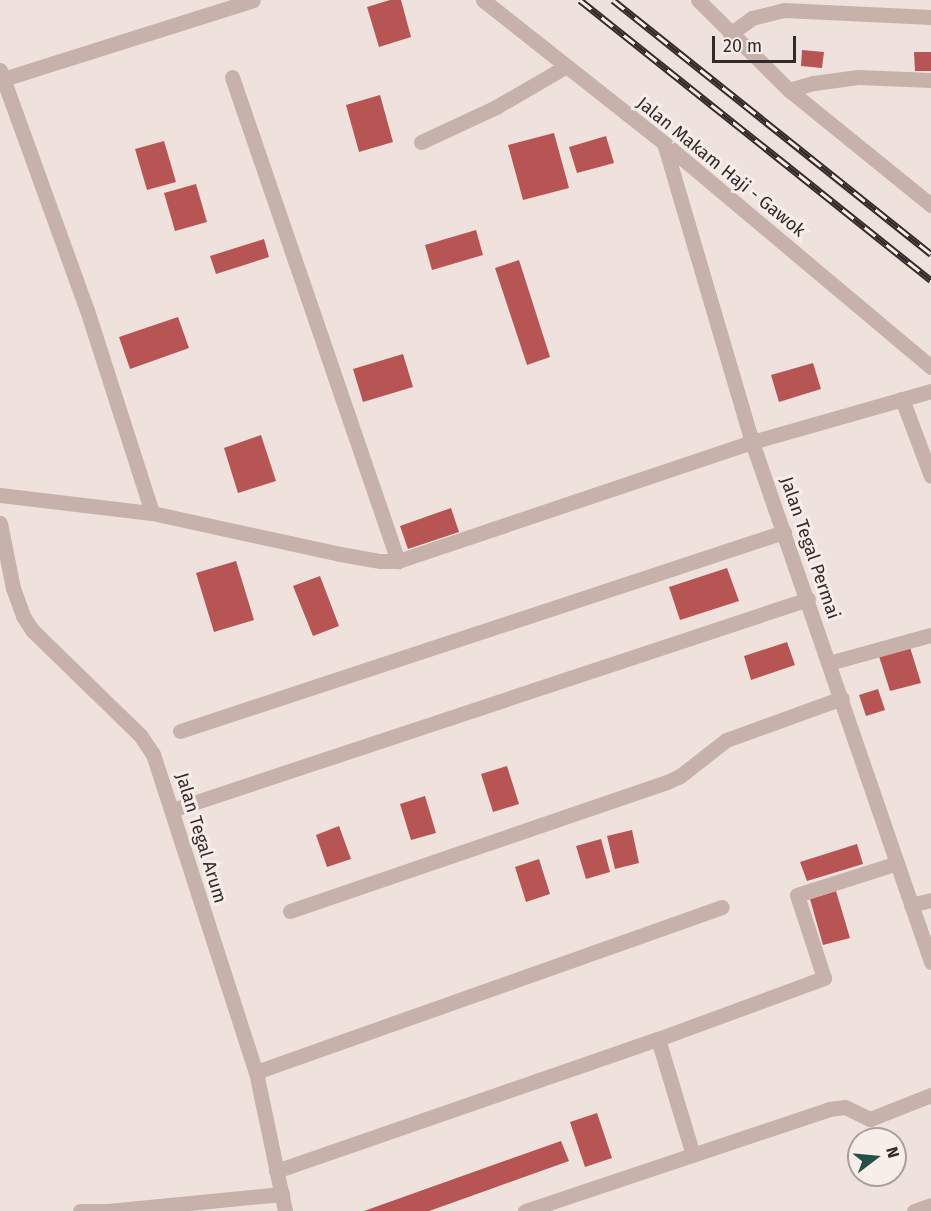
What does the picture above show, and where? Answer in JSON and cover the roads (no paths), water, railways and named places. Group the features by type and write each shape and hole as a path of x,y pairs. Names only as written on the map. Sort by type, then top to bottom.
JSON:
{"street":[{"path":"152,513 87,310 1,76 253,0"},
{"name":"Jalan Makam Haji - Gawok","path":"483,0 664,143 931,367"},
{"path":"698,0 789,90 931,205"},
{"path":"730,34 752,18 784,10 931,17"},
{"path":"421,142 496,107 565,67"},
{"path":"232,77 398,561"},
{"path":"789,90 814,83 858,77 931,80"},
{"name":"Jalan Tegal Permai","path":"664,143 752,442 931,962"},
{"path":"0,495 152,513 340,554 380,561 398,561 752,442 931,391"},
{"path":"902,399 931,476"},
{"name":"Jalan Tegal Arum","path":"0,523 13,588 23,616 42,642 148,744 172,810 256,1072 285,1211"},
{"path":"180,731 784,532"},
{"path":"172,810 808,600"},
{"path":"829,663 931,635"},
{"path":"290,911 667,782 680,776 726,740 842,698"},
{"path":"276,1171 658,1039 824,978 797,895 897,863"},
{"path":"911,905 931,900"},
{"path":"256,1072 722,907"},
{"path":"658,1039 693,1155"},
{"path":"525,1211 830,1109 845,1107 870,1119 931,1095"},
{"path":"80,1211 108,1211 282,1194"},
{"path":"914,1211 931,1205"}],"railway":[{"path":"580,0 931,280"},
{"path":"613,0 931,254"}]}
